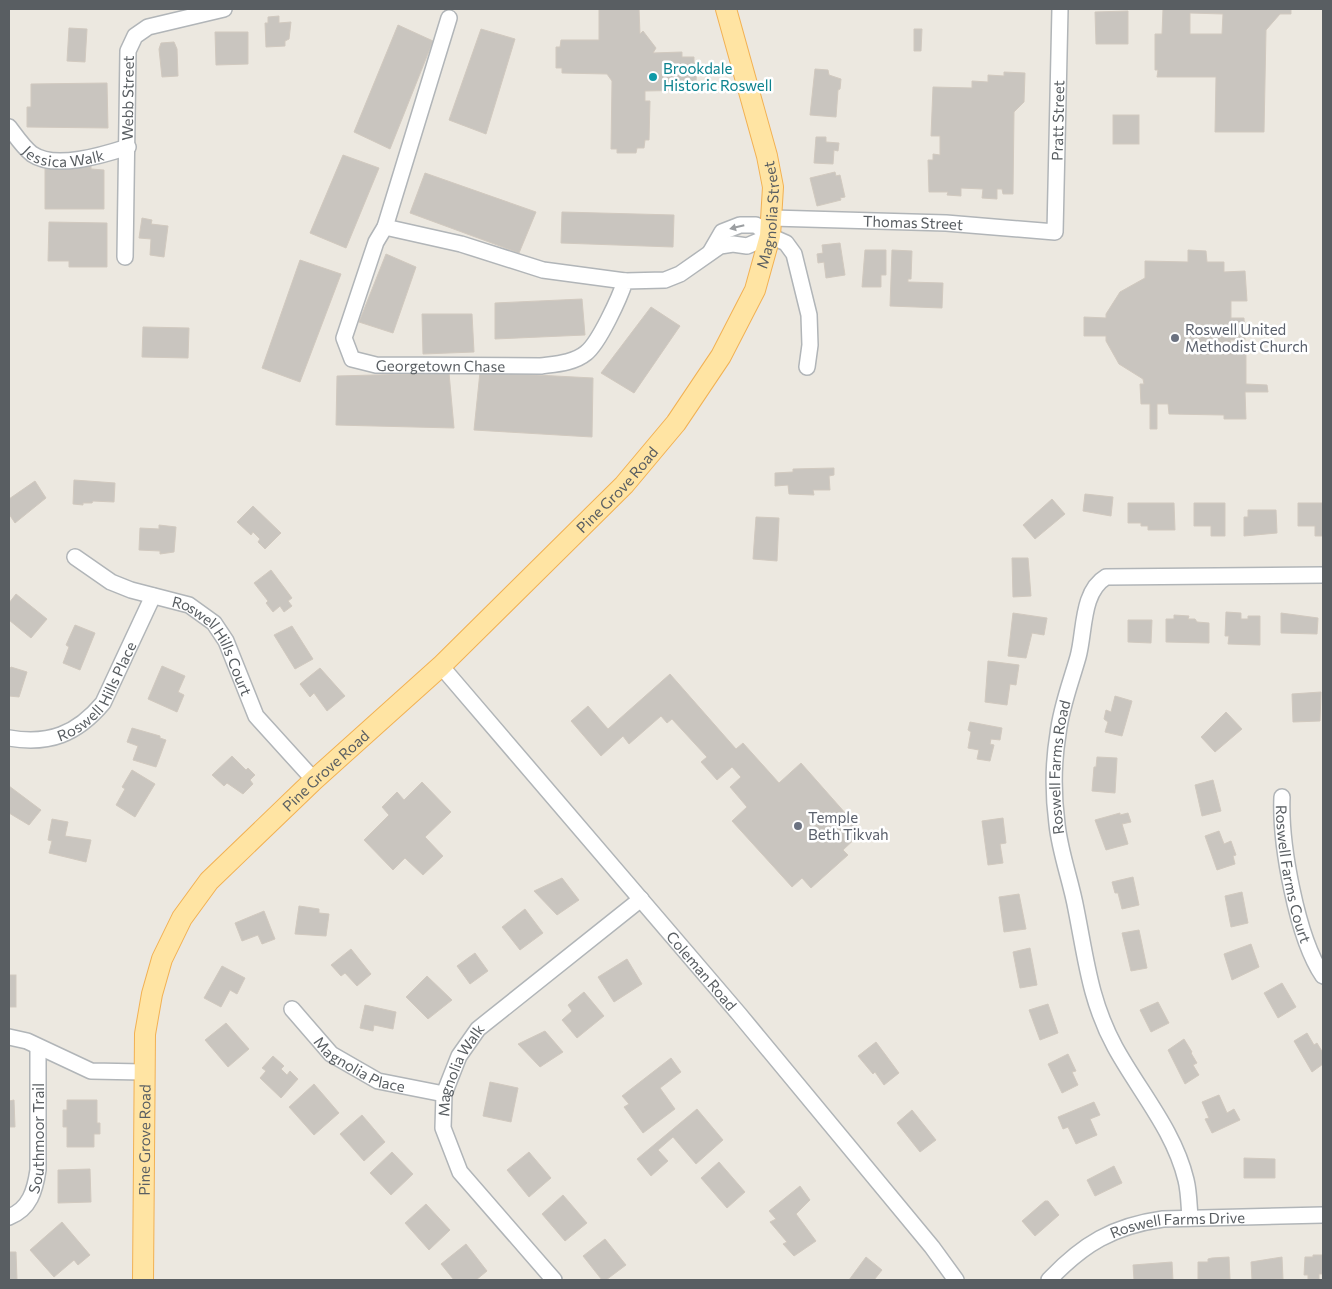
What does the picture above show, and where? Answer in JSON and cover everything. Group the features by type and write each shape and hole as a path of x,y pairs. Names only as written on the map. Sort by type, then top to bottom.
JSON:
{"main road":[{"name":"Magnolia Street","path":"721,356 755,290 771,227 773,187 767,156 726,9"},
{"name":"Pine Grove Road","path":"143,1280 143,1072 145,1034 152,994 162,959 182,918 209,881 314,780 441,666 624,485 676,423 721,356"}],"street":[{"name":"Webb Street","path":"125,257 128,51 135,36 148,26 224,9"},
{"name":"Pratt Street","path":"1055,232 1060,9"},
{"name":"Georgetown Chase","path":"449,18 385,226 376,242 344,338 352,359 376,365 541,366 565,363 586,353 618,304 625,281"},
{"name":"Jessica Walk","path":"9,127 31,153 48,160 90,158 128,147"},
{"name":"Thomas Street","path":"771,227 946,223 1055,232"},
{"path":"385,226 461,244 542,270 625,281 665,280 692,267 710,251 722,232 740,225 771,227 794,254 809,316 810,344 807,366"},
{"path":"710,251 733,244 748,246 771,227"},
{"name":"Roswell Hills Court","path":"74,557 110,582 189,605 214,623 226,641 256,716 314,780"},
{"name":"Roswell Farms Road","path":"1190,1218 1187,1180 1172,1142 1157,1112 1115,1047 1095,1002 1087,973 1076,909 1057,826 1054,780 1058,733 1078,655 1090,596 1098,582 1106,577 1323,576"},
{"name":"Roswell Hills Place","path":"9,738 29,741 58,737 82,725 93,715 103,703 153,596"},
{"name":"Coleman Road","path":"441,666 739,1014 932,1247 956,1280"},
{"name":"Roswell Farms Court","path":"1282,797 1283,838 1299,920 1306,941 1323,976"},
{"name":"Magnolia Walk","path":"554,1280 460,1172 443,1128 444,1094 459,1056 478,1029 641,899"},
{"name":"Magnolia Place","path":"292,1009 331,1054 378,1081 444,1094"},
{"path":"9,1037 27,1041 90,1071 143,1072"},
{"name":"Southmoor Trail","path":"9,1216 27,1205 35,1188 38,1170 38,1047"},
{"name":"Roswell Farms Drive","path":"1049,1280 1068,1260 1096,1240 1119,1229 1148,1221 1190,1218 1323,1215"}],"building":[{"name":"Brookdale Historic Roswell","path":"599,9 639,9 640,34 643,31 656,48 653,53 682,52 682,57 694,57 694,63 697,64 696,82 693,81 693,90 645,91 645,101 650,101 649,140 645,140 644,148 637,148 636,153 617,153 617,149 611,149 612,81 607,74 562,73 562,68 556,68 556,47 560,47 561,40 599,40"},
{"path":"1163,9 1291,9 1291,14 1280,14 1266,30 1264,132 1215,132 1216,77 1157,77 1158,70 1155,70 1155,34 1162,34","holes":["1190,13 1223,14 1222,34 1190,34"]},
{"path":"1128,11 1128,44 1096,44 1095,12"},
{"path":"279,16 279,23 291,22 289,39 285,41 285,46 266,47 265,23 268,23 268,17"},
{"path":"398,25 433,41 390,149 354,132"},
{"path":"69,28 87,29 85,62 67,61"},
{"path":"481,29 515,39 486,134 449,120"},
{"path":"914,29 922,29 921,51 914,51"},
{"path":"215,32 248,32 248,64 216,65"},
{"path":"174,42 177,49 178,76 162,77 159,49 161,43"},
{"path":"815,69 828,70 829,75 841,79 840,89 838,90 836,117 810,115"},
{"path":"1004,72 1025,73 1024,102 1014,112 1013,194 1003,194 1002,189 997,189 997,199 982,198 983,189 961,188 961,196 947,195 948,192 929,192 928,160 933,160 933,154 940,155 940,136 931,136 933,87 972,88 972,81 988,82 988,75 1004,76"},
{"path":"107,83 108,128 27,127 27,107 31,107 31,84"},
{"path":"1113,115 1139,115 1139,144 1113,144"},
{"path":"816,137 826,137 826,142 839,143 838,151 834,150 833,164 814,163"},
{"path":"343,155 379,168 346,248 310,233"},
{"path":"45,164 91,164 91,169 104,170 104,209 45,209"},
{"path":"835,172 836,176 840,175 845,197 840,198 841,200 817,206 810,178"},
{"path":"425,173 536,212 519,253 410,213"},
{"path":"562,212 674,215 673,247 561,243"},
{"path":"142,218 152,220 151,224 168,226 164,257 150,255 151,239 139,238"},
{"path":"49,222 107,223 107,267 69,267 69,261 48,261"},
{"path":"840,243 845,275 826,278 824,262 818,263 817,254 823,253 822,245"},
{"path":"865,250 886,250 886,275 881,275 881,287 862,287"},
{"path":"892,250 912,251 911,279 908,279 908,282 943,283 942,308 890,306"},
{"name":"Roswell United Methodist Church","path":"1188,250 1206,251 1207,262 1224,262 1224,272 1245,271 1247,301 1231,301 1231,318 1244,318 1245,340 1230,340 1231,348 1246,348 1246,384 1267,385 1268,392 1245,392 1246,419 1224,419 1224,415 1169,414 1168,404 1157,404 1157,429 1150,429 1150,404 1141,404 1140,384 1144,384 1143,379 1119,364 1106,341 1106,336 1084,336 1084,317 1106,318 1106,314 1120,292 1145,278 1145,261 1188,262"},
{"path":"386,254 416,267 393,333 359,322"},
{"path":"300,260 341,274 300,382 262,368"},
{"path":"582,299 585,335 495,339 495,303"},
{"path":"651,307 680,326 634,393 601,373"},
{"path":"422,314 472,314 474,352 423,354"},
{"path":"143,327 189,328 188,358 142,357"},
{"path":"480,372 593,378 592,437 474,430"},
{"path":"449,373 454,428 336,425 337,376"},
{"path":"834,468 834,475 829,476 830,490 813,490 814,495 789,494 788,485 775,486 775,473 793,472 793,469"},
{"path":"74,480 115,483 114,502 93,501 92,503 83,503 83,505 73,504"},
{"path":"35,481 46,498 15,523 9,514 9,499"},
{"path":"1085,494 1113,497 1111,516 1083,511"},
{"path":"1052,499 1065,514 1035,539 1023,525"},
{"path":"1128,503 1174,503 1175,530 1148,530 1148,526 1141,526 1141,523 1128,523"},
{"path":"1194,503 1225,503 1225,536 1211,536 1211,526 1194,526"},
{"path":"1298,503 1323,503 1323,536 1315,536 1315,526 1298,526"},
{"path":"253,506 281,533 265,549 258,542 260,539 253,532 251,535 237,522"},
{"path":"1248,510 1276,510 1277,533 1244,536 1244,517 1248,517"},
{"path":"756,517 779,518 777,561 753,559"},
{"path":"159,525 176,527 174,552 160,554 160,551 139,550 140,528 159,529"},
{"path":"1012,558 1028,558 1031,596 1013,597"},
{"path":"271,570 292,598 288,601 292,606 284,612 280,606 273,612 266,603 268,601 254,583"},
{"path":"16,594 47,619 31,638 9,620 9,603"},
{"path":"1226,612 1241,613 1241,619 1248,619 1248,616 1260,616 1260,645 1228,644 1229,636 1225,636"},
{"path":"1013,613 1047,618 1044,635 1032,633 1026,658 1008,656"},
{"path":"1281,613 1318,618 1317,634 1281,633"},
{"path":"1174,615 1189,616 1188,619 1209,623 1209,643 1166,642 1166,619 1174,619"},
{"path":"1128,620 1152,620 1151,643 1128,642"},
{"path":"75,625 95,633 80,670 63,663 69,647 66,645"},
{"path":"292,626 313,659 295,669 274,635"},
{"path":"988,661 1019,665 1016,685 1010,684 1007,705 985,702"},
{"path":"162,666 185,676 178,692 184,695 177,712 148,699"},
{"path":"11,667 27,672 19,697 9,696 9,670"},
{"path":"320,668 345,696 327,711 314,693 310,697 300,684"},
{"path":"670,674 736,749 743,743 779,783 801,763 862,832 843,850 848,855 811,888 802,878 792,887 732,821 747,807 730,787 741,777 732,767 717,780 701,762 707,757 672,719 667,723 661,716 629,744 623,736 601,756 571,721 588,706 608,729"},
{"path":"1321,692 1320,721 1293,722 1292,694"},
{"path":"1115,696 1132,701 1122,736 1105,732 1108,722 1104,719 1106,710 1111,712"},
{"path":"1226,712 1242,729 1215,752 1201,737"},
{"path":"970,722 1002,728 1000,740 991,739 990,744 994,745 990,761 977,759 979,750 968,748 971,732 968,730"},
{"path":"132,728 160,736 160,738 166,740 156,767 133,760 138,746 127,742"},
{"path":"232,756 246,770 248,768 255,775 250,780 253,784 243,794 227,783 224,786 212,775"},
{"path":"1097,757 1117,758 1115,793 1092,791 1094,767 1096,767"},
{"path":"132,770 155,784 135,817 116,805 125,789 122,787"},
{"path":"1213,780 1221,811 1202,816 1195,785"},
{"path":"422,782 451,812 425,837 443,856 423,875 405,858 393,870 364,840 389,815 382,807 397,792 404,800"},
{"path":"9,786 41,810 29,825 9,813"},
{"path":"1120,813 1120,815 1128,813 1131,822 1122,824 1128,844 1106,850 1095,820"},
{"path":"1003,818 1006,843 1000,844 1003,863 988,865 982,821"},
{"path":"52,819 68,822 65,836 91,840 86,862 49,853 52,841 48,840"},
{"path":"1219,831 1224,844 1231,841 1236,855 1233,856 1235,864 1217,870 1205,836"},
{"path":"1133,877 1139,905 1122,909 1118,893 1115,893 1112,882"},
{"path":"562,878 579,900 557,915 534,891"},
{"path":"1242,892 1248,923 1231,927 1225,896"},
{"path":"1019,894 1026,929 1004,932 999,897"},
{"path":"299,906 319,909 319,913 329,914 326,936 295,934"},
{"path":"525,909 543,933 520,950 502,927"},
{"path":"264,911 275,939 262,944 258,935 242,941 235,923"},
{"path":"1139,930 1147,968 1131,971 1122,933"},
{"path":"1251,944 1259,967 1232,980 1224,954"},
{"path":"1030,948 1037,985 1020,988 1013,952"},
{"path":"351,949 371,974 357,986 345,973 341,976 331,965"},
{"path":"475,953 488,971 470,984 457,966"},
{"path":"627,959 642,984 614,1002 598,977"},
{"path":"222,966 245,978 237,994 230,990 221,1007 204,998"},
{"path":"9,975 16,975 16,1007 9,1007"},
{"path":"427,976 452,1000 428,1019 406,997"},
{"path":"1282,983 1296,1007 1278,1018 1264,993"},
{"path":"584,992 604,1016 577,1038 562,1020 572,1011 568,1005"},
{"path":"1158,1002 1169,1023 1151,1032 1140,1010"},
{"path":"1048,1004 1058,1033 1040,1040 1029,1010"},
{"path":"365,1005 396,1012 393,1029 374,1025 373,1031 360,1028"},
{"path":"226,1023 249,1049 228,1067 205,1040"},
{"path":"545,1031 563,1052 540,1067 518,1044"},
{"path":"1307,1033 1314,1045 1317,1043 1323,1053 1323,1064 1312,1072 1294,1041"},
{"path":"1184,1039 1197,1063 1193,1065 1199,1075 1185,1084 1168,1050"},
{"path":"876,1042 899,1073 884,1085 875,1072 873,1074 858,1056"},
{"path":"1068,1054 1076,1071 1072,1072 1078,1085 1062,1093 1048,1064"},
{"path":"273,1056 284,1066 281,1069 287,1075 290,1071 298,1079 281,1098 260,1078 266,1071 262,1068"},
{"path":"671,1058 681,1072 660,1088 675,1109 643,1133 624,1107 629,1104 622,1096"},
{"path":"490,1082 518,1088 511,1122 483,1116"},
{"path":"314,1084 339,1113 314,1135 289,1107"},
{"path":"1219,1095 1227,1113 1234,1109 1240,1120 1212,1133 1205,1119 1209,1118 1202,1102"},
{"path":"14,1100 15,1127 9,1127 9,1101"},
{"path":"67,1100 97,1100 97,1123 100,1123 100,1134 94,1134 94,1147 67,1147 67,1127 63,1127 63,1110 67,1110"},
{"path":"1094,1102 1100,1115 1090,1119 1097,1135 1076,1144 1068,1127 1063,1129 1058,1117"},
{"path":"697,1109 723,1140 696,1164 673,1137 658,1150 668,1161 651,1176 637,1159"},
{"path":"912,1110 936,1140 920,1152 897,1123"},
{"path":"362,1115 385,1142 364,1161 340,1134"},
{"path":"392,1152 413,1174 391,1195 370,1173"},
{"path":"529,1152 551,1178 529,1197 507,1170"},
{"path":"1244,1158 1275,1159 1275,1178 1244,1178"},
{"path":"719,1162 745,1192 727,1208 701,1178"},
{"path":"1114,1166 1122,1183 1095,1196 1087,1180"},
{"path":"90,1169 91,1202 58,1203 58,1170"},
{"path":"800,1186 810,1200 796,1214 816,1241 794,1256 783,1244 787,1242 770,1222 776,1219 769,1211"},
{"path":"563,1195 587,1223 565,1241 542,1214"},
{"path":"1045,1201 1048,1201 1059,1215 1035,1236 1022,1221"},
{"path":"426,1204 450,1230 429,1250 405,1223"},
{"path":"62,1222 90,1255 78,1265 74,1260 54,1277 30,1250"},
{"path":"605,1239 626,1265 606,1280 602,1280 583,1256"},
{"path":"466,1244 487,1271 476,1280 454,1280 441,1264"},
{"path":"9,1252 16,1252 17,1280 9,1280"},
{"path":"1313,1255 1323,1255 1323,1274 1319,1274 1319,1280 1308,1280 1308,1275 1304,1275 1305,1257 1313,1257"},
{"path":"866,1257 882,1270 874,1280 849,1280"},
{"path":"1229,1257 1230,1279 1198,1280 1198,1262 1208,1262 1208,1259 1212,1258"},
{"path":"1282,1257 1283,1279 1252,1280 1251,1262"},
{"path":"1172,1262 1173,1280 1134,1280 1133,1265"}],"place":[{"name":"Brookdale Historic Roswell","path":"653,77"},
{"name":"Roswell United Methodist Church","path":"1175,338"},
{"name":"Temple Beth Tikvah","path":"798,826"}]}
